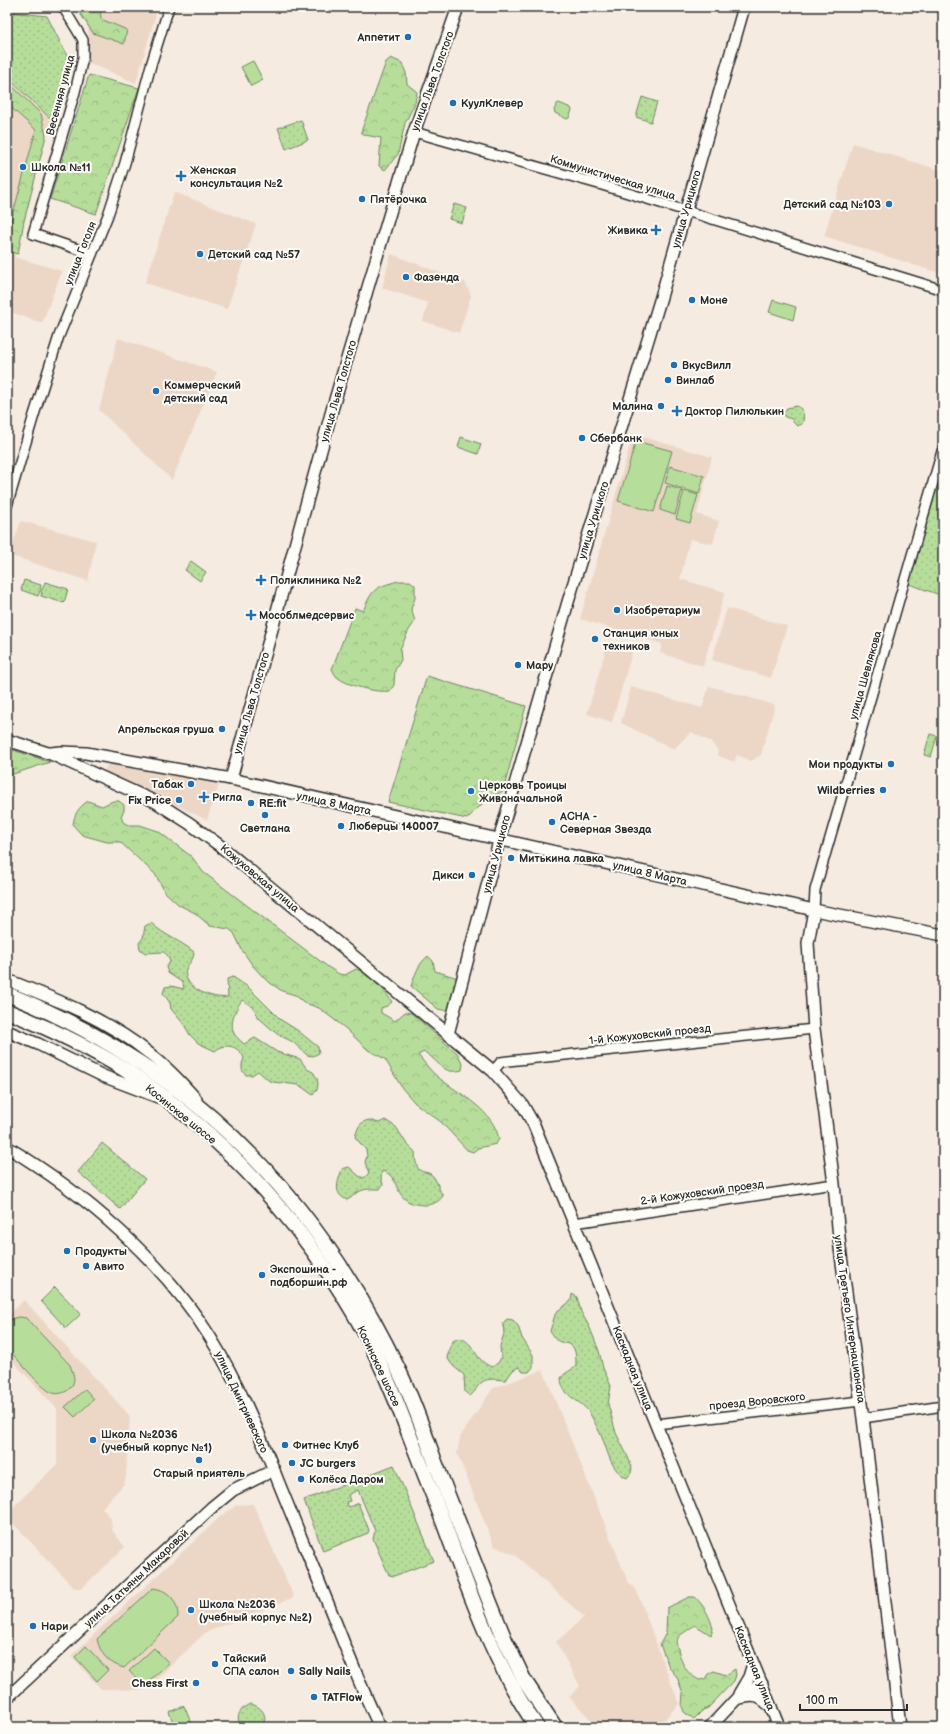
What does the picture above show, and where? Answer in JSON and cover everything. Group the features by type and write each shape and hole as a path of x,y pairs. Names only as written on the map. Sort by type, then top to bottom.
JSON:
{"highway":[{"name":"Косинское шоссе","path":"7,994 42,1008 78,1026 126,1053 157,1074 215,1120 254,1158 291,1198 331,1250 364,1301 403,1380 510,1652 524,1680 555,1727"},
{"name":"Косинское шоссе","path":"7,1011 79,1043 125,1070 172,1104 218,1144 266,1193 311,1248 350,1307 375,1354 386,1378 495,1652 521,1703 537,1727"}],"street":[{"name":"Весенняя улица","path":"63,7 83,40 83,58 32,234 92,254"},
{"name":"улица Гоголя","path":"7,506 59,336 108,215 125,163 151,65 169,7"},
{"name":"улица Льва Толстого","path":"231,779 332,410 414,132 458,7"},
{"name":"улица Урицкого","path":"448,1034 500,840 568,602 661,297 744,7"},
{"name":"Коммунистическая улица","path":"414,132 602,185 943,290"},
{"name":"улица Шевлякова","path":"814,910 815,890 943,448"},
{"name":"Кожуховская улица","path":"7,740 51,754 102,777 156,802 189,823 219,845 448,1034"},
{"name":"улица 8 Марта","path":"51,754 74,752 231,779 814,910 943,936"},
{"path":"102,777 96,772 96,765 107,758"},
{"name":"улица Третьего Интернационала","path":"814,910 808,943 814,1029 900,1727"},
{"path":"7,980 83,1013 133,1041 151,1054 180,1081 215,1120"},
{"name":"1-й Кожуховский проезд","path":"493,1071 501,1062 508,1061 814,1029"},
{"path":"7,1030 103,1076 156,1096 172,1104"},
{"name":"Каскадная улица","path":"448,1034 493,1071 522,1104 534,1125 779,1727"},
{"name":"улица Дмитриевского","path":"7,1147 28,1160 94,1207 146,1256 180,1295 210,1336 246,1407 274,1470 358,1678 380,1727"},
{"name":"2-й Кожуховский проезд","path":"574,1223 834,1184"},
{"name":"проезд Воровского","path":"656,1424 861,1401"},
{"path":"863,1418 943,1406"},
{"name":"улица Татьяны Макаровой","path":"7,1698 211,1508 233,1490 274,1470"},
{"path":"710,1727 735,1699 746,1683 753,1664"},
{"path":"735,1699 745,1692 762,1684"},
{"path":"735,1699 751,1696 757,1697 771,1707"}],"shaded area":[{"path":"84,7 158,7 136,83 87,62 89,36"},
{"name":"Школа №11","path":"7,77 51,119 15,257 62,271 42,323 7,311"},
{"name":"Детский сад №103","path":"853,143 943,171 942,274 824,236"},
{"name":"Детский сад №57","path":"174,192 256,224 227,309 145,283"},
{"path":"391,254 465,282 471,296 459,333 423,321 428,303 382,288"},
{"name":"Коммерческий детский сад","path":"118,338 217,372 172,480 99,410"},
{"path":"633,434 712,457 697,514 719,521 713,544 690,539 680,579 725,592 703,666 660,653 662,644 580,619"},
{"path":"21,521 96,541 88,581 9,555"},
{"path":"727,608 787,626 771,678 712,660"},
{"path":"608,642 633,649 612,722 587,714"},
{"path":"709,686 775,705 761,755 751,761 737,755 734,762 717,755 718,751 711,742 691,732 674,749 621,723 631,687 702,708"},
{"path":"108,761 143,770 219,785 207,820 105,771"},
{"name":"Школа №2036 (учебный корпус №1)","path":"24,1300 130,1416 126,1477 124,1484 102,1508 111,1519 112,1530 125,1547 82,1588 74,1588 7,1517 7,1513 57,1464 57,1409 7,1355 7,1317"},
{"path":"543,1370 628,1582 636,1589 679,1704 657,1727 598,1727 569,1697 580,1686 556,1642 584,1617 515,1555 494,1546 457,1453 460,1437 493,1388"},
{"name":"Школа №2036 (учебный корпус №2)","path":"253,1504 294,1597 205,1633 145,1690 101,1689 71,1656 222,1515 237,1505"}],"green space":[{"path":"76,7 100,7 101,19 127,30 124,44 93,33"},
{"path":"10,12 47,16 70,62 51,119 7,77 7,13"},
{"path":"391,58 402,63 406,73 407,84 417,92 415,103 405,123 398,154 385,170 379,166 381,138 365,135 361,132 386,62"},
{"path":"253,61 263,80 251,86 241,67"},
{"path":"89,75 139,88 96,214 50,199"},
{"path":"7,81 41,114 46,136 24,221 18,254 7,251 7,229 9,228 36,130 7,104"},
{"path":"642,97 657,102 651,122 636,117"},
{"path":"559,103 571,108 572,110 569,118 567,119 555,113 554,110"},
{"path":"301,120 308,140 286,149 278,128"},
{"path":"454,204 467,208 462,223 449,219"},
{"path":"773,300 796,307 793,320 769,312"},
{"path":"797,406 801,409 804,416 802,424 797,426 792,419 785,417 783,413 787,408"},
{"path":"461,437 481,444 478,454 458,447"},
{"path":"636,441 672,451 654,512 618,501"},
{"path":"943,457 943,596 906,583"},
{"path":"670,466 704,476 699,494 665,483"},
{"path":"667,486 682,490 675,515 660,510"},
{"path":"684,491 698,495 690,523 676,519"},
{"path":"191,561 206,572 200,581 185,570"},
{"path":"24,580 41,585 40,589 42,590 45,582 68,589 64,603 41,596 42,592 40,591 38,596 21,590"},
{"path":"398,581 410,581 415,585 415,598 411,609 415,621 400,649 401,660 395,670 394,685 390,691 378,691 355,686 342,680 336,676 332,669 355,608 363,611 369,598 375,590 384,585"},
{"path":"427,676 526,706 503,791 486,800 467,819 388,802"},
{"path":"930,734 937,736 931,757 924,755"},
{"path":"7,748 50,762 7,776"},
{"path":"88,801 102,806 113,801 119,801 124,805 124,811 121,816 123,822 128,825 140,825 158,831 192,857 203,872 328,967 339,974 345,975 356,969 372,978 392,1002 381,1008 381,1013 395,1021 405,1012 411,1013 457,1053 463,1064 462,1070 455,1071 445,1069 424,1052 418,1055 436,1076 483,1111 496,1129 499,1139 496,1144 478,1148 473,1152 467,1150 441,1122 415,1103 402,1088 385,1059 368,1050 345,1028 319,1008 305,1003 295,995 282,991 266,980 253,966 242,950 234,933 229,929 210,926 195,913 179,905 165,892 155,874 120,842 107,842 82,835 73,825 74,817 82,806"},
{"path":"151,923 194,952 194,955 186,969 188,982 193,987 215,997 228,997 227,979 233,977 248,987 281,1020 297,1030 318,1047 319,1053 313,1056 307,1055 293,1042 277,1034 259,1018 253,1007 242,1000 237,1007 232,1026 235,1035 244,1044 255,1038 277,1052 300,1059 307,1069 313,1072 317,1078 317,1090 313,1095 299,1085 268,1080 258,1071 252,1075 246,1075 242,1070 244,1058 235,1048 227,1046 219,1048 215,1051 198,1043 190,1035 183,1023 171,1009 170,1003 163,993 165,987 171,986 184,989 183,983 168,973 166,967 170,962 168,956 164,952 145,953 140,949 139,943 143,938 145,926"},
{"path":"428,956 433,961 435,971 458,978 454,1001 448,1011 438,1009 411,986 419,966"},
{"path":"369,1120 379,1123 385,1120 396,1127 406,1143 415,1152 417,1167 422,1172 432,1175 435,1179 443,1196 439,1200 432,1204 424,1205 406,1200 401,1195 393,1178 382,1171 381,1178 383,1184 380,1189 362,1190 347,1200 339,1194 337,1187 342,1169 349,1167 359,1176 364,1178 369,1173 365,1162 367,1156 366,1150 355,1137 361,1124"},
{"path":"102,1143 145,1179 120,1209 78,1172"},
{"path":"55,1287 81,1314 66,1328 41,1301"},
{"path":"572,1294 577,1297 581,1312 590,1328 599,1351 603,1368 611,1386 608,1404 616,1433 632,1467 631,1473 627,1478 617,1471 614,1466 589,1412 564,1390 562,1385 561,1378 564,1374 576,1366 576,1355 571,1345 558,1341 554,1338 550,1331 556,1312 571,1301"},
{"path":"14,1318 26,1318 70,1365 74,1380 67,1391 58,1394 48,1391 7,1348 7,1322"},
{"path":"507,1319 513,1320 518,1326 522,1338 533,1355 533,1367 529,1372 523,1372 519,1367 513,1370 506,1380 491,1379 484,1381 470,1396 465,1392 464,1375 453,1366 447,1357 453,1341 459,1338 465,1340 469,1343 481,1360 492,1367 498,1363 501,1358 500,1346 504,1334 503,1323"},
{"path":"85,1389 94,1399 75,1417 65,1407"},
{"path":"394,1465 434,1561 394,1576 389,1575 373,1539 375,1531 358,1490 348,1495 350,1501 346,1502 349,1507 358,1503 369,1530 368,1533 323,1551 304,1500"},
{"path":"153,1588 164,1591 172,1597 178,1611 178,1617 124,1668 114,1664 103,1654 97,1639"},
{"path":"689,1597 695,1597 701,1604 712,1624 713,1629 711,1635 695,1625 679,1636 676,1642 681,1659 686,1669 699,1680 705,1679 708,1674 714,1671 726,1675 735,1669 736,1675 734,1681 708,1708 703,1710 694,1719 684,1712 682,1706 683,1693 677,1677 669,1667 660,1644 666,1633 667,1608"},
{"path":"86,1646 108,1670 97,1681 75,1657"},
{"path":"154,1648 169,1663 143,1686 129,1671"},
{"path":"250,1704 258,1707 265,1716 264,1723 261,1727 242,1727 238,1720 239,1714 243,1708"},
{"path":"184,1706 193,1727 175,1727 169,1712"}],"place":[{"name":"Аппетит","path":"408,37"},
{"name":"КуулКлевер","path":"453,103"},
{"name":"Школа №11","path":"23,167"},
{"name":"Женская консультация №2","path":"181,176"},
{"name":"Пятёрочка","path":"362,199"},
{"name":"Детский сад №103","path":"889,204"},
{"name":"Живика","path":"656,230"},
{"name":"Детский сад №57","path":"200,254"},
{"name":"Фазенда","path":"406,277"},
{"name":"Моне","path":"692,300"},
{"name":"ВкусВилл","path":"674,365"},
{"name":"Винлаб","path":"668,380"},
{"name":"Коммерческий детский сад","path":"156,391"},
{"name":"Малина","path":"661,406"},
{"name":"Доктор Пилюлькин","path":"677,411"},
{"name":"Сбербанк","path":"582,438"},
{"name":"Поликлиника №2","path":"261,580"},
{"name":"Изобретариум","path":"617,610"},
{"name":"Мособлмедсервис","path":"251,615"},
{"name":"Станция юных техников","path":"595,639"},
{"name":"Мару","path":"518,665"},
{"name":"Апрельская груша","path":"222,729"},
{"name":"Мои продукты","path":"891,764"},
{"name":"Табак","path":"191,784"},
{"name":"Wildberries","path":"883,790"},
{"name":"Церковь Троицы Живоначальной","path":"471,791"},
{"name":"Ригла","path":"204,797"},
{"name":"Fix Price","path":"179,800"},
{"name":"RE:fit","path":"251,803"},
{"name":"Светлана","path":"265,815"},
{"name":"АСНА - Северная Звезда","path":"552,822"},
{"name":"Люберцы 140007","path":"341,826"},
{"name":"Митькина лавка","path":"511,858"},
{"name":"Дикси","path":"472,875"},
{"name":"Продукты","path":"67,1251"},
{"name":"Авито","path":"86,1266"},
{"name":"Экспошина - подборшин.рф","path":"262,1275"},
{"name":"Школа №2036 (учебный корпус №1)","path":"93,1440"},
{"name":"Фитнес Клуб","path":"285,1445"},
{"name":"Старый приятель","path":"199,1460"},
{"name":"JC burgers","path":"292,1463"},
{"name":"Колёса Даром","path":"301,1479"},
{"name":"Школа №2036 (учебный корпус №2)","path":"191,1610"},
{"name":"Нари","path":"33,1626"},
{"name":"Тайский СПА салон","path":"215,1664"},
{"name":"Sally Nails","path":"291,1671"},
{"name":"Chess First","path":"196,1683"},
{"name":"TATFlow","path":"314,1697"}]}
